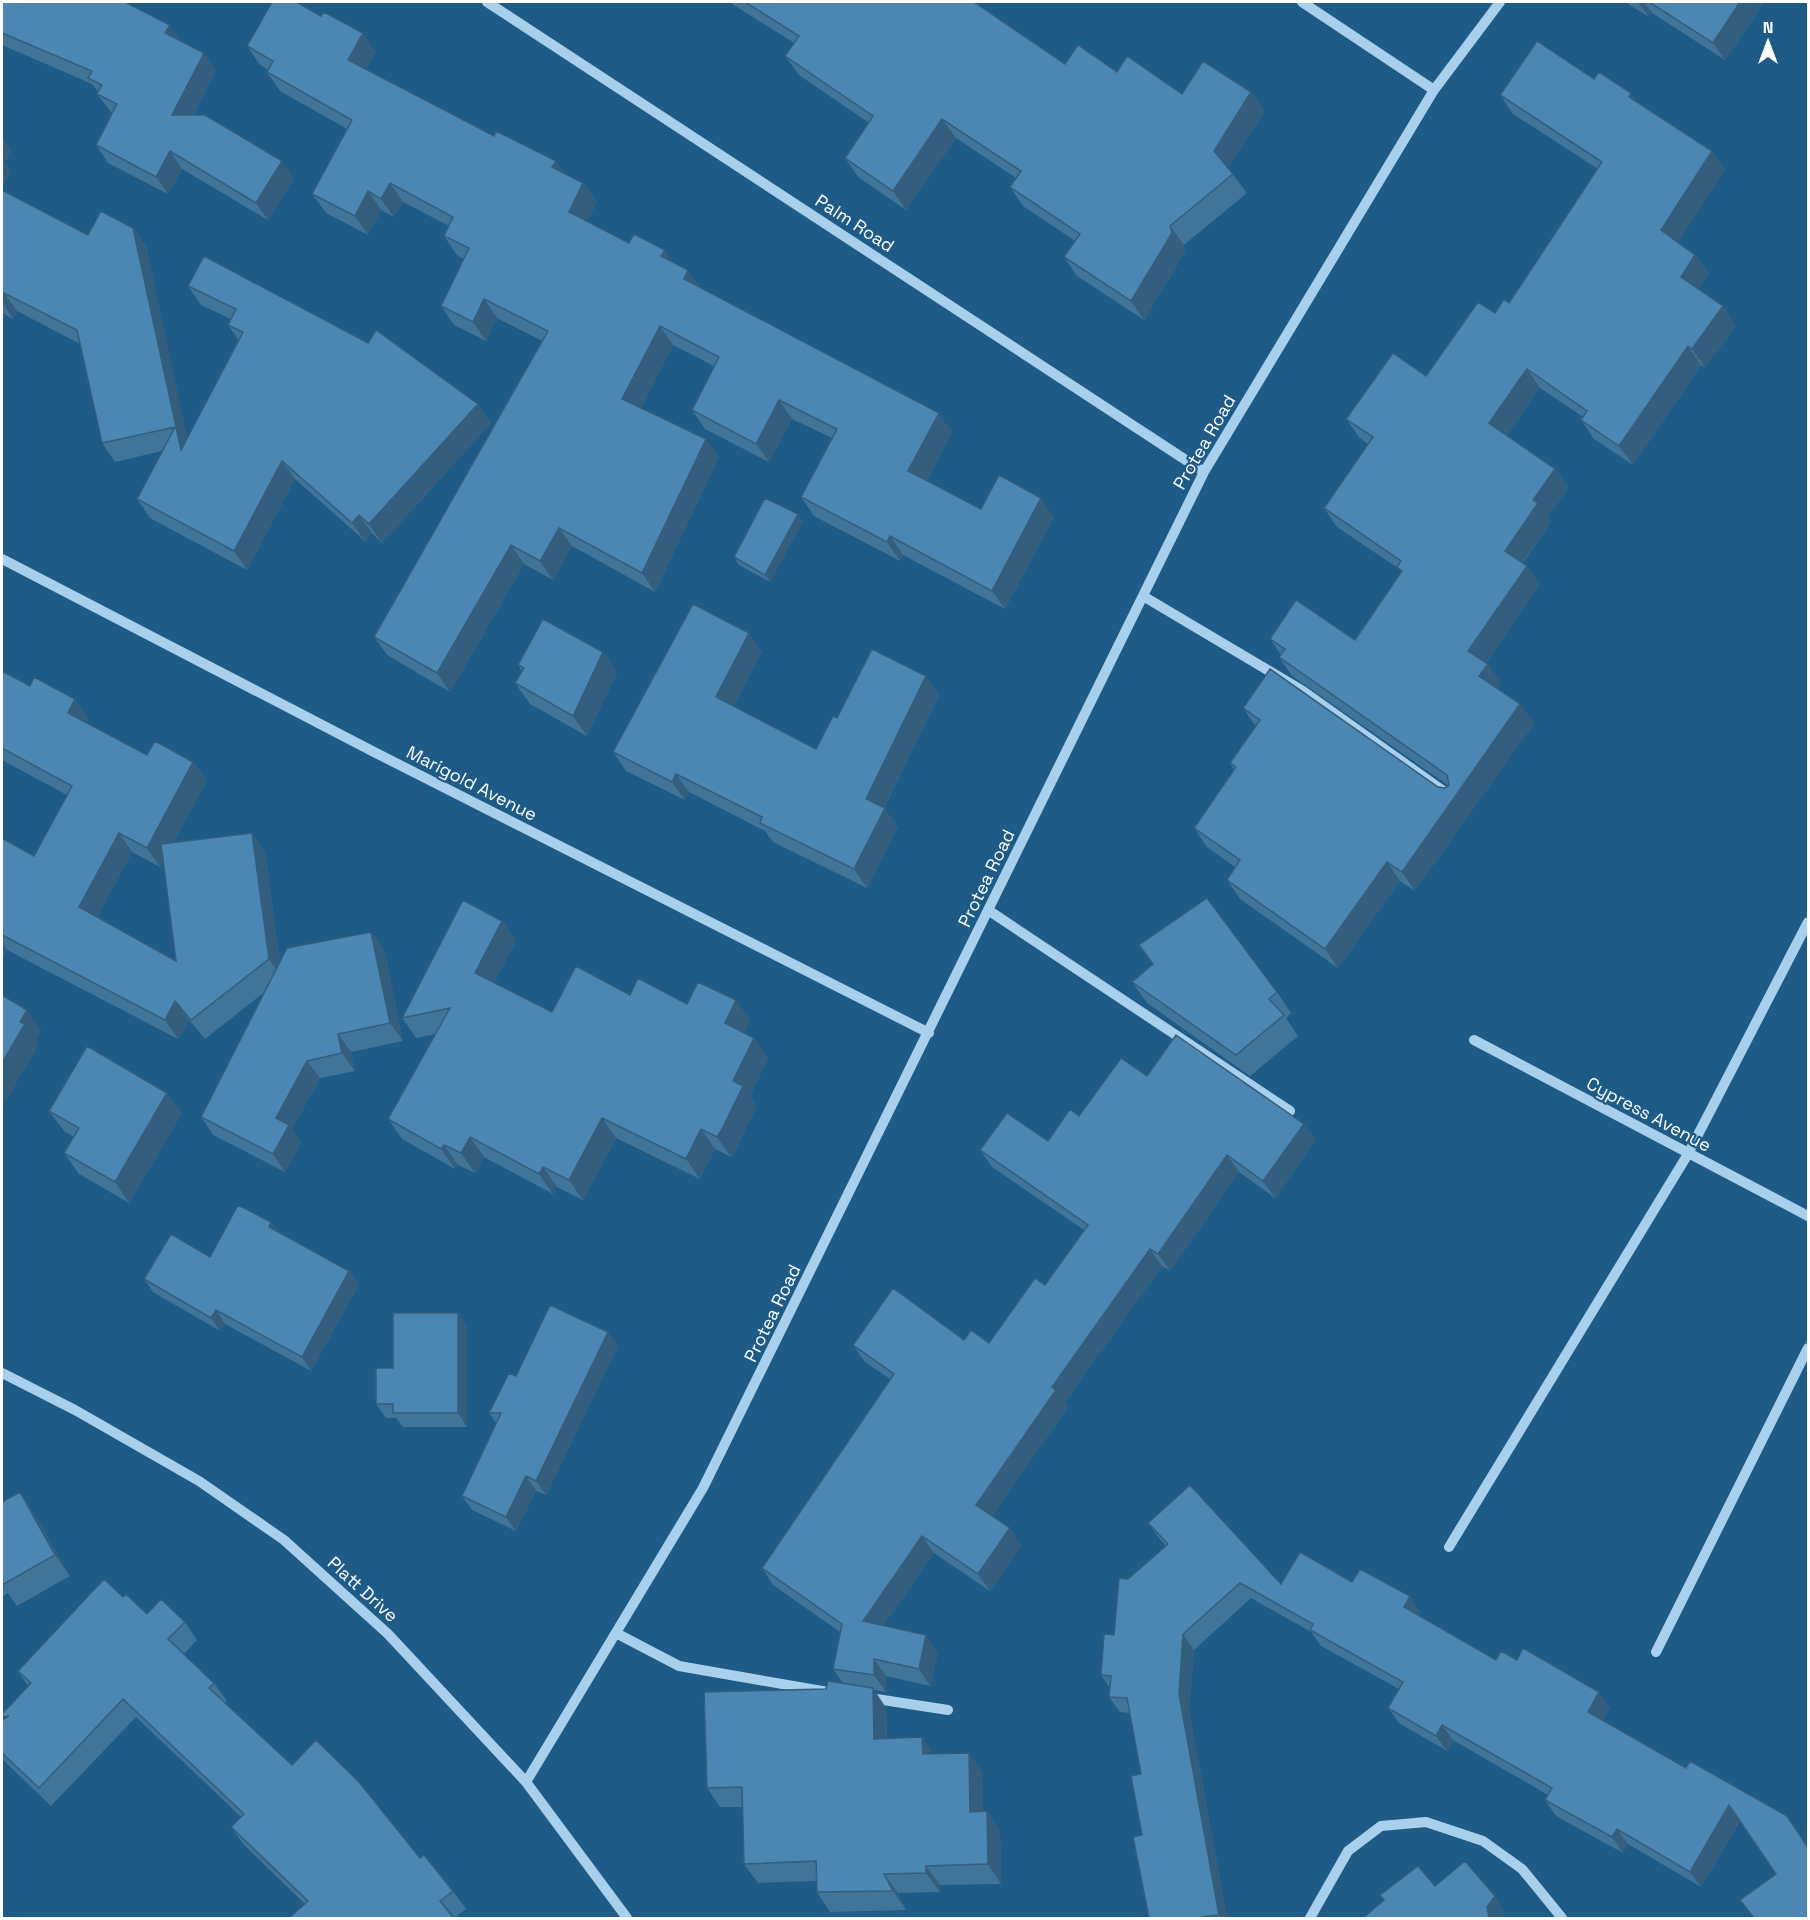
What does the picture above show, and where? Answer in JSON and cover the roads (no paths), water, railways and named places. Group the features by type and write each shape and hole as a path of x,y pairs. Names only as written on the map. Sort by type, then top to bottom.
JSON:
{"street":[{"name":"Palm Road","path":"487,2 1204,472"},
{"path":"1302,2 1434,90"},
{"name":"Protea Road","path":"526,1782 703,1488 1204,472 1434,90 1500,2"},
{"name":"Marigold Avenue","path":"2,559 366,747 929,1032"},
{"path":"1143,596 1303,691 1456,800"},
{"path":"988,910 1290,1111"},
{"path":"1449,1547 1688,1154 1809,922"},
{"name":"Cypress Avenue","path":"1474,1040 1809,1216"},
{"path":"1656,1652 1809,1348"},
{"name":"Platt Drive","path":"2,1373 75,1410 199,1480 284,1540 388,1634 526,1782 627,1918"},
{"path":"616,1632 679,1666 838,1694"},
{"path":"861,1697 948,1710"},
{"path":"1310,1918 1348,1851 1381,1826 1426,1822 1483,1840 1522,1869 1562,1918"}]}
